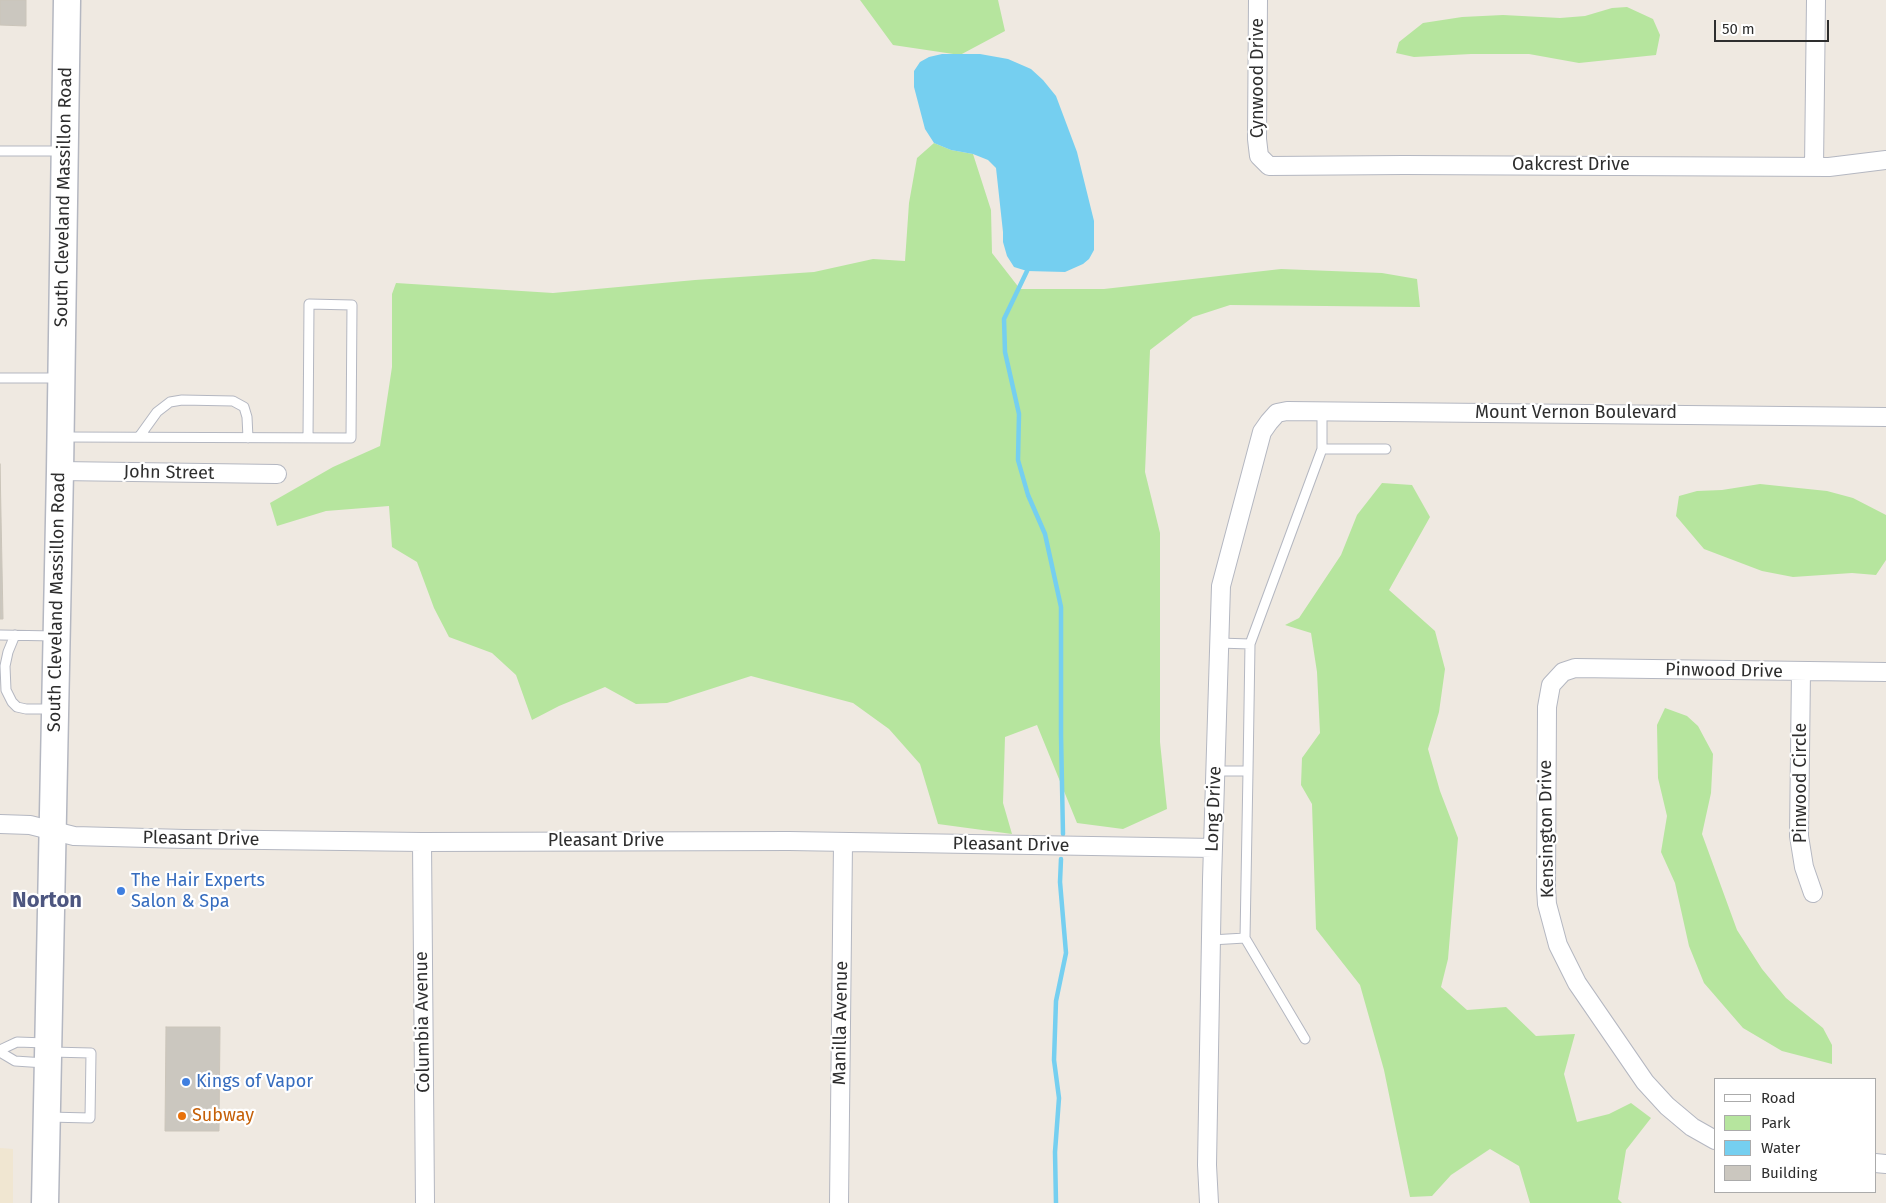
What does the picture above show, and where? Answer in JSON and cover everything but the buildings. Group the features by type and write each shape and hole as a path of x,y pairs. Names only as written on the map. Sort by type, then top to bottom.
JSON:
{"main road":[{"name":"South Cleveland Massillon Road","path":"45,1203 61,437 67,0"}],"street":[{"name":"Cynwood Drive","path":"1258,0 1257,139 1259,156"},
{"path":"1814,167 1816,0"},
{"name":"Oakcrest Drive","path":"1259,156 1269,166 1814,167 1853,165 1886,160"},
{"name":"Mount Vernon Boulevard","path":"1269,422 1277,414 1287,411 1886,417"},
{"name":"Long Drive","path":"1209,1203 1207,1166 1210,940 1221,586 1262,432 1269,422"},
{"name":"John Street","path":"60,471 277,474"},
{"name":"Pinwood Drive","path":"1563,672 1576,668 1886,672"},
{"name":"Pinwood Circle","path":"1801,671 1799,836 1803,859 1813,893"},
{"name":"Kensington Drive","path":"1563,672 1551,685 1548,696 1546,780 1547,904 1558,945 1577,983 1645,1082 1667,1106 1692,1127 1714,1139"},
{"name":"Pleasant Drive","path":"0,824 30,825 74,836 97,837 422,842 637,840 842,842 1213,848"},
{"name":"Columbia Avenue","path":"422,842 424,1203"},
{"name":"Manilla Avenue","path":"839,1203 842,842"}],"lane":[{"path":"0,151 65,152"},
{"path":"61,437 248,438 308,438 352,438 352,305 309,304 308,438"},
{"path":"0,378 62,378"},
{"path":"139,437 157,412 170,402 182,400 233,401 244,407 247,416 248,438"},
{"path":"1306,1039 1244,938 1250,644 1322,449 1322,411"},
{"path":"1322,449 1386,449"},
{"path":"0,635 57,636"},
{"path":"15,635 5,666 6,690 12,702 17,707 26,709 55,709"},
{"path":"1218,643 1250,644"},
{"path":"1215,771 1248,771"},
{"path":"1210,940 1244,938"},
{"path":"47,1116 90,1118 91,1053 48,1052 17,1042 0,1051 15,1061 48,1052"}],"shaded area":[{"path":"0,1148 13,1149 13,1203 0,1203"}],"green space":[{"path":"860,0 998,0 1005,31 960,55 893,45"},
{"path":"1627,7 1653,19 1660,35 1656,55 1579,63 1529,54 1471,54 1414,57 1396,53 1399,42 1423,23 1462,17 1503,15 1560,18 1585,16 1612,8"},
{"path":"934,143 951,150 973,154 991,210 992,253 1020,289 1104,289 1281,269 1382,273 1417,279 1420,307 1230,305 1193,317 1150,350 1145,472 1160,533 1160,742 1167,809 1123,829 1077,823 1037,725 1005,737 1003,803 1012,834 938,824 920,764 889,729 853,703 751,676 667,703 636,704 605,687 559,706 532,720 516,675 492,653 449,637 434,608 417,562 392,547 389,506 326,511 277,526 270,503 333,467 380,446 392,367 392,294 396,283 553,293 695,280 814,272 873,259 905,261 909,203 917,158"},
{"path":"1382,483 1412,485 1430,517 1389,590 1435,631 1445,669 1439,712 1428,749 1440,791 1458,838 1448,959 1441,987 1467,1010 1506,1007 1536,1036 1575,1034 1564,1074 1577,1122 1609,1114 1631,1103 1651,1118 1626,1150 1618,1199 1622,1203 1530,1203 1519,1166 1490,1149 1451,1175 1432,1196 1410,1197 1384,1070 1360,985 1316,929 1312,804 1301,785 1302,758 1320,733 1317,672 1311,633 1285,625 1299,618 1341,555 1357,515"},
{"path":"1760,484 1827,491 1853,498 1886,515 1886,560 1876,575 1852,573 1793,577 1762,571 1704,549 1676,516 1679,496 1697,491 1722,490"},
{"path":"1665,708 1687,716 1698,726 1713,754 1711,793 1702,834 1737,930 1762,969 1786,998 1823,1028 1832,1045 1832,1064 1782,1051 1743,1028 1704,983 1689,946 1675,883 1661,852 1667,816 1658,778 1657,725"}],"water":[{"path":"942,54 980,54 1008,59 1031,69 1056,96 1077,152 1094,221 1094,250 1089,259 1083,264 1065,272 1027,271 1014,267 1007,256 1003,242 996,168 988,160 973,154 951,150 934,143 925,129 914,87 914,71 920,62 929,57"}],"waterway":[{"path":"1027,271 1004,319 1005,352 1019,414 1018,460 1028,495 1045,534 1061,607 1063,834"},
{"path":"1056,1203 1055,1152 1059,1098 1054,1060 1056,1001 1066,953 1060,882 1061,859"}],"place":[{"name":"The Hair Experts Salon & Spa","path":"121,891"},
{"name":"Kings of Vapor","path":"186,1082"},
{"name":"Subway","path":"182,1116"}],"district":[{"name":"Norton","path":"47,901"}]}
